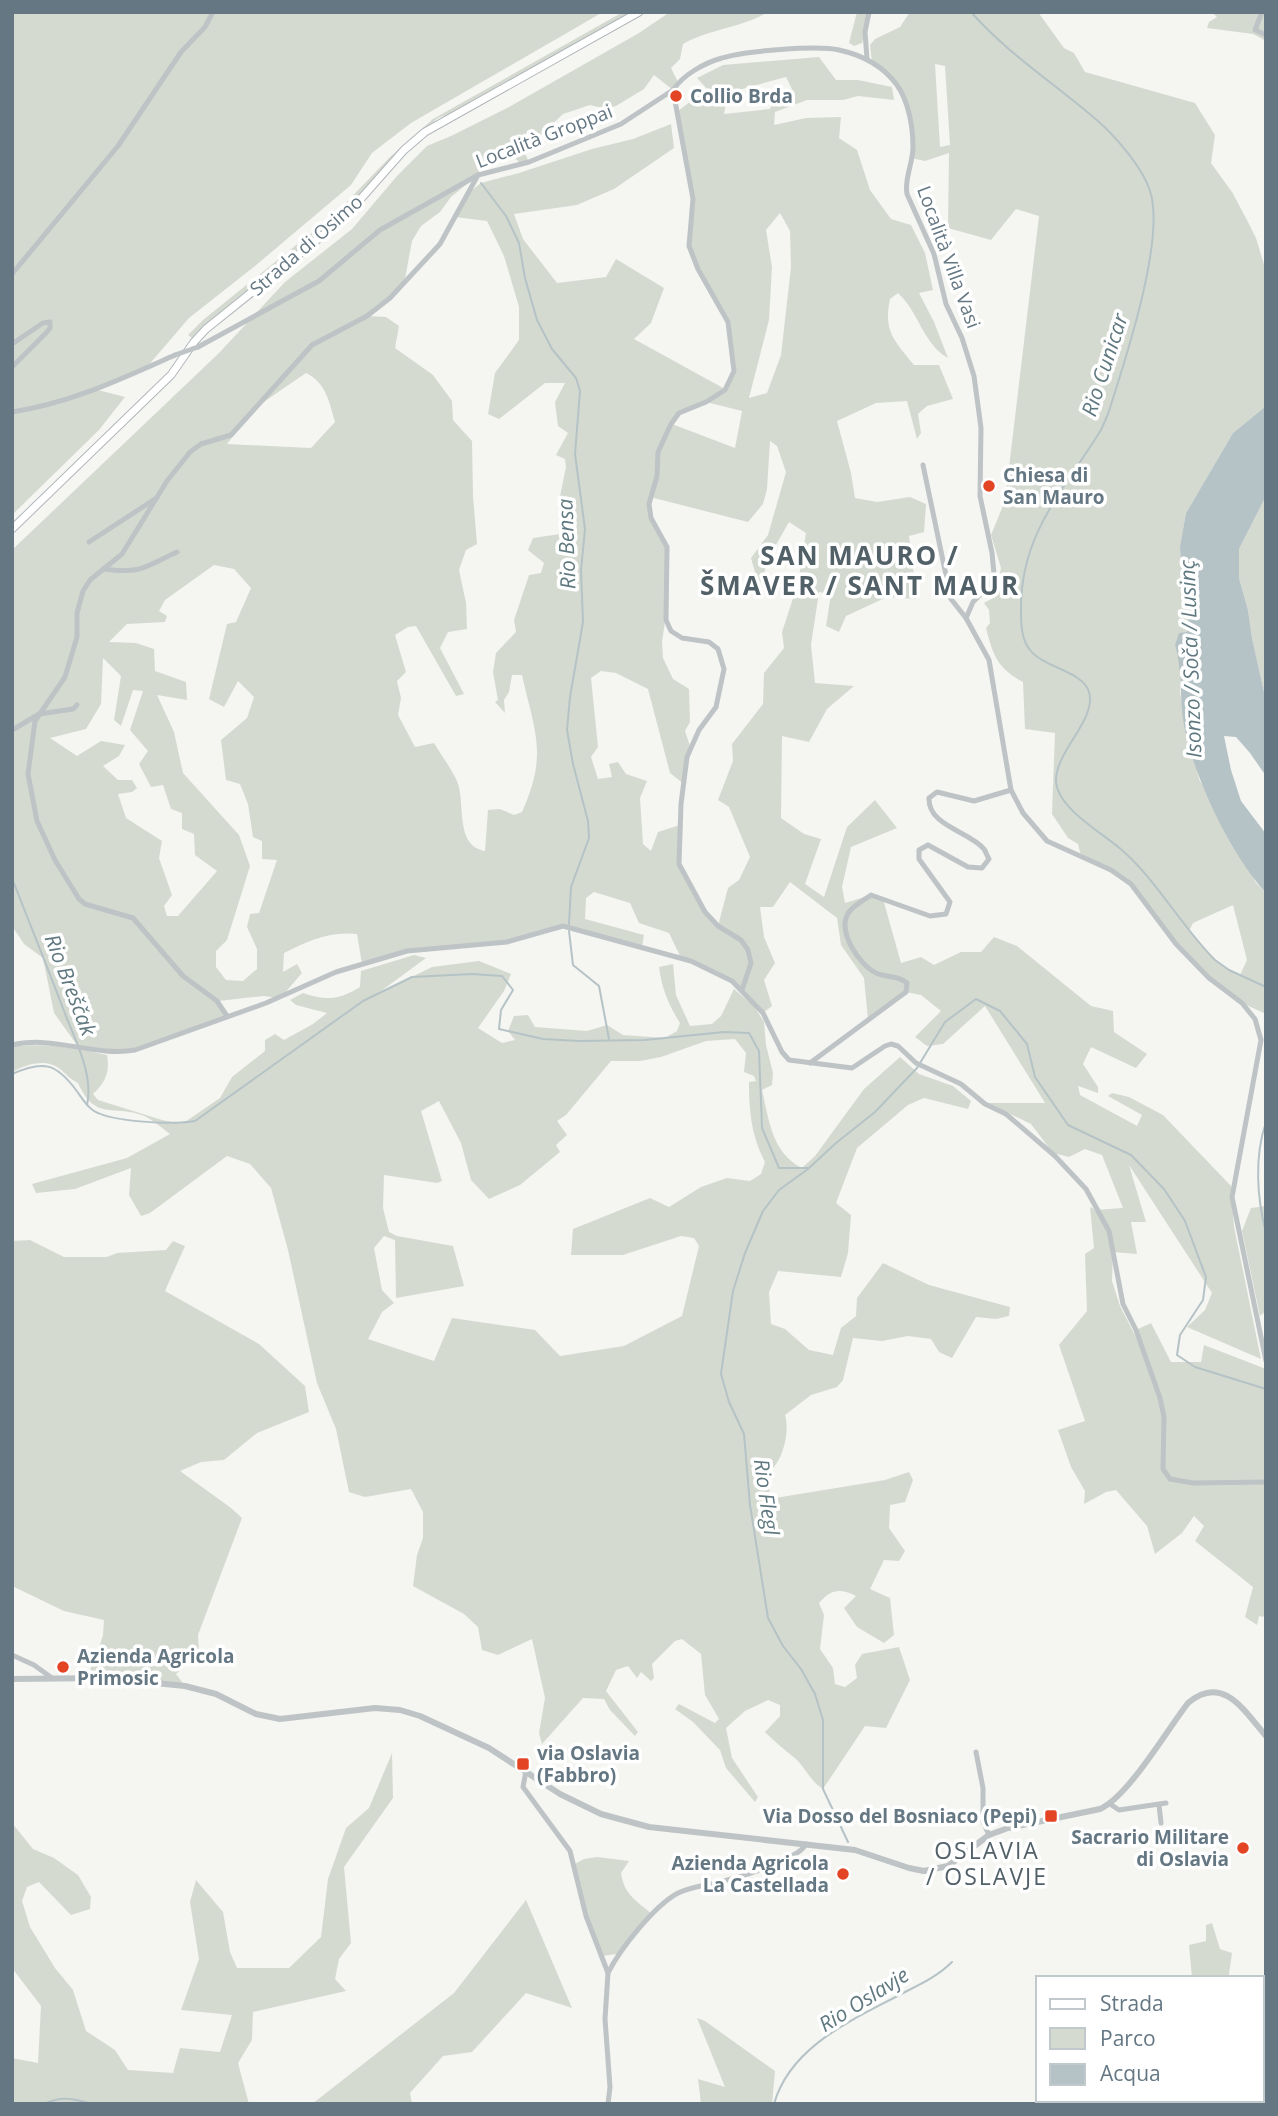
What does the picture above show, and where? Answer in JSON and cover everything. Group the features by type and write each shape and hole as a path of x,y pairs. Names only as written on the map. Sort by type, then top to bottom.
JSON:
{"main road":[{"name":"Strada di Osimo","path":"12,529 171,375 206,329 343,219 404,150 425,132 639,12"}],"street":[{"path":"12,274 118,146 181,52 205,27 213,12"},
{"path":"867,59 865,32 869,12"},
{"path":"1262,12 1255,30 1266,35"},
{"name":"Località Villa Vasi","path":"673,90 678,82 691,73 722,58 780,50 836,49 867,59 898,86 909,112 913,148 905,185 934,254 946,304 962,338 974,376 981,428 980,496 994,574 988,587 973,602 966,618"},
{"path":"673,90 693,199 689,246 698,269 728,322 734,371 725,390 706,402 679,413 671,424 658,452 657,477 649,504 651,518 667,547 666,620 671,631 682,638 709,642 718,649 724,669 716,707 699,730 687,757 681,804 679,864 705,912 718,926 741,940 748,950 751,963 743,990"},
{"name":"Località Groppai","path":"227,1016 217,1001 183,976 133,918 85,904 79,899 37,821 28,774 35,721 65,677 78,637 77,613 83,591 90,580 122,554 157,497 190,452 201,444 231,435 312,345 367,316 390,298 440,244 478,175 529,162 621,124 673,90"},
{"path":"12,412 51,405 97,390 198,347 319,281 380,230 478,175"},
{"path":"12,344 43,323 50,322 47,332 12,367"},
{"path":"923,465 951,599 966,618 989,660 1011,790 1023,813 1047,841 1111,870 1131,884 1176,944 1209,978 1242,1003 1255,1019 1261,1040 1232,1197 1266,1361"},
{"path":"89,542 157,497"},
{"path":"104,569 127,572 145,569 177,552"},
{"path":"14,729 39,714 73,709 77,705"},
{"path":"810,1063 906,992 907,983 901,978 879,975 867,968 858,957 846,932 845,921 850,910 871,895 930,916 946,914 950,902 919,859 919,850 928,845 968,867 982,868 989,859 984,848 934,815 929,806 929,798 937,792 974,801 1011,790"},
{"path":"12,1045 37,1042 118,1053 135,1050 266,1003 336,972 407,951 507,942 563,926 691,961 732,981 743,990 763,1013 782,1052 789,1060 852,1068 891,1044 898,1046 927,1069 961,1084 985,1104 1006,1114 1055,1156 1086,1189 1109,1231 1123,1304 1136,1330 1160,1398 1164,1417 1163,1469 1170,1479 1193,1483 1266,1482"},
{"path":"12,1656 34,1665 52,1678"},
{"path":"12,1679 105,1678 185,1686 216,1693 267,1718 292,1718 384,1708 400,1710 429,1720 489,1748 585,1808 638,1825 849,1849 873,1854 915,1870 935,1870 955,1862 989,1835 1008,1828 1090,1812 1110,1804 1122,1792 1188,1703 1201,1694 1220,1693 1233,1699 1266,1736"},
{"path":"976,1752 983,1788 983,1822 989,1835"},
{"path":"526,1771 523,1787 570,1851 586,1916 608,1973"},
{"path":"1110,1804 1119,1810 1163,1804 1161,1823"},
{"path":"608,2104 610,2087 605,2019 608,1973 617,1954 665,1902 681,1891 738,1878 766,1868 797,1853 806,1844"},
{"path":"602,1956 617,1954"}],"green space":[{"path":"12,12 603,12 411,123 372,153 351,185 189,318 147,367 98,390 125,397 99,430 12,515"},
{"path":"623,12 632,12 457,111 438,118 405,145 339,217 192,338 188,335 336,213 390,157 433,119"},
{"path":"670,12 768,12 683,44 680,59 671,68 678,82 673,90 654,75 644,89 616,106 606,109 590,105 563,114 541,135 522,147 529,162 521,164 509,152 480,164 478,175 451,197 440,212 421,226 412,241 404,284 368,316 386,317 399,326 395,348 433,375 452,401 453,420 472,441 477,544 466,550 459,570 466,603 467,629 448,632 440,648 464,694 456,696 416,626 408,627 395,635 406,672 397,681 401,698 398,715 415,747 434,743 449,766 460,790 465,832 475,847 485,851 488,810 500,809 514,815 522,812 535,774 537,744 522,675 512,675 509,692 504,700 505,713 495,702 498,700 493,672 496,653 516,632 514,620 529,575 541,573 544,563 528,550 533,538 560,534 563,515 559,501 566,467 565,459 556,455 568,433 558,426 555,402 565,383 545,383 499,419 488,414 495,373 519,340 519,307 504,256 487,221 455,217 467,194 481,183 633,139 671,124 674,148 614,189 577,205 514,214 523,239 557,283 606,277 616,259 664,288 651,323 634,339 725,389 734,371 728,322 689,246 693,199 678,111 707,89 697,78 723,65 819,57 836,80 858,80 892,87 894,100 858,96 843,100 807,100 775,112 774,125 806,118 841,117 839,138 857,150 870,190 891,219 911,225 925,253 933,290 919,293 948,358 933,345 898,293 890,299 888,320 896,342 914,365 939,365 953,399 927,406 918,414 921,433 917,439 907,401 876,403 837,421 855,498 877,502 910,497 926,504 924,532 909,536 917,599 887,597 846,616 839,632 826,626 831,594 819,592 811,645 815,683 854,686 827,709 809,742 782,736 781,818 804,834 821,839 805,884 824,897 847,827 875,800 897,828 851,847 842,887 845,903 871,895 883,899 901,963 921,957 934,965 961,952 981,952 994,937 1017,946 1091,1006 1113,1011 1114,1032 1147,1054 1136,1068 1091,1047 1083,1064 1098,1087 1098,1093 1078,1086 1080,1095 1137,1126 1142,1115 1108,1096 1112,1093 1129,1097 1163,1115 1231,1186 1234,1227 1261,1359 1187,1327 1205,1310 1212,1293 1129,1165 1146,1222 1131,1222 1137,1254 1113,1252 1112,1281 1120,1306 1139,1343 1136,1330 1151,1323 1171,1362 1201,1362 1204,1345 1266,1369 1266,1612 1263,1617 1259,1616 1257,1625 1245,1617 1253,1587 1195,1541 1204,1526 1194,1516 1182,1533 1155,1554 1147,1526 1116,1490 1106,1492 1084,1504 1085,1491 1071,1467 1058,1430 1085,1421 1059,1345 1087,1311 1085,1254 1094,1248 1090,1207 1096,1210 1123,1208 1102,1155 1085,1149 1069,1157 1053,1153 1031,1124 988,1103 1045,1103 985,1006 943,1044 927,1046 915,1037 941,1011 921,995 906,992 868,1019 864,978 841,945 837,918 790,882 773,907 760,907 764,937 775,963 764,980 772,1006 763,1013 732,981 681,958 669,933 639,923 630,903 594,892 586,898 585,919 644,935 642,947 563,926 507,942 407,951 362,964 357,934 328,936 284,953 283,972 297,964 302,973 278,998 264,996 218,1001 227,1016 135,1050 118,1053 77,1045 54,1013 43,958 24,944 12,926 12,550 219,353 285,282 352,229 397,176 427,146 509,107 639,33","holes":["786,77 792,89 778,91 770,109 724,114 728,93","780,213 790,231 791,267 781,355 767,393 749,398 769,320 772,267 766,230","306,373 313,377 326,393 335,422 311,448 227,444 255,408","706,402 742,411 735,448 672,424 679,413","770,441 777,446 786,472 768,535 751,558 759,586 772,552 789,522 806,533 798,583 782,632 784,648 764,673 763,704 732,744 733,761 718,800 729,807 750,857 739,880 728,888 718,926 705,912 679,864 680,825 658,832 651,851 643,844 640,798 647,781 626,774 618,762 609,764 612,777 598,779 591,757 598,747 591,678 601,671 616,673 648,689 670,773 684,784 691,749 685,731 690,722 689,689 673,679 663,658 667,547 651,518 650,497 748,522 763,504 767,489","214,565 234,569 251,588 236,622 227,624 209,699 224,707 238,681 254,697 247,718 221,740 226,780 240,784 248,804 253,837 262,841 262,859 277,860 259,913 250,914 247,927 257,949 257,969 243,981 226,980 216,967 216,951 227,940 250,866 239,835 183,773 174,732 157,695 187,700 186,682 155,671 154,649 136,643 109,642 127,624 165,622 167,616 159,611 165,600","103,658 121,676 114,720 121,726 133,690 143,691 130,730 148,751 139,764 151,787 163,785 171,809 182,813 182,829 194,834 195,855 217,871 178,916 167,916 164,906 172,895 159,858 162,841 126,818 118,794 132,792 137,788 132,780 118,780 103,766 119,756 125,745 101,741 77,756 50,738 86,729 101,704"]},
{"path":"857,12 872,12 862,43 854,46 849,43"},
{"path":"910,12 1038,12 1064,48 1074,53 1085,72 1195,103 1215,135 1211,163 1232,192 1256,238 1266,271 1266,406 1233,433 1186,513 1180,546 1181,567 1190,607 1187,632 1175,645 1180,662 1180,693 1199,779 1256,883 1266,893 1266,1014 1242,1003 1209,978 1176,944 1131,884 1081,856 1078,844 1068,838 1052,814 1055,733 1025,729 1023,682 997,660 986,628 990,623 989,610 984,603 995,597 1001,568 991,535 1005,501 1039,216 1016,209 991,240 948,228 949,153 925,161 911,158 912,130 905,100 896,84 872,62 870,45 875,39 900,27","holes":["935,64 945,66 950,145 940,147","1233,905 1247,960 1240,975 1217,962 1189,931 1193,923"]},
{"path":"1212,12 1266,12 1266,41 1253,34 1207,28 1209,22 1217,17"},
{"path":"1266,496 1266,701 1239,578 1239,549"},
{"path":"414,955 426,958 377,994 432,967 479,961 511,974 504,991 478,1028 502,1043 515,1040 508,1031 514,1016 528,1015 535,1027 587,1031 607,1025 623,1035 665,1038 677,1031 680,1023 666,996 659,967 673,964 676,995 690,1026 712,1024 721,1016 734,989 754,1006 764,1022 773,1073 772,1085 762,1090 770,1124 784,1154 802,1168 815,1156 864,1089 900,1057 919,1074 953,1086 971,1101 968,1109 924,1098 908,1105 857,1148 836,1203 851,1215 848,1253 841,1277 778,1271 769,1292 771,1324 785,1329 809,1350 833,1355 841,1328 856,1316 857,1298 883,1263 929,1285 1010,1307 1009,1316 996,1319 976,1317 952,1358 939,1352 931,1339 908,1336 882,1341 853,1338 843,1380 837,1387 811,1395 785,1415 786,1437 779,1460 770,1471 769,1499 885,1480 909,1472 913,1480 905,1502 890,1505 889,1528 905,1551 899,1561 884,1560 870,1589 890,1598 894,1635 884,1643 857,1627 844,1608 856,1596 850,1593 832,1593 819,1603 824,1615 820,1649 833,1668 835,1684 845,1687 857,1678 855,1665 862,1654 899,1647 910,1680 886,1728 865,1726 823,1789 796,1759 765,1732 780,1716 780,1705 768,1700 745,1711 726,1728 732,1758 758,1797 755,1802 726,1768 720,1750 693,1722 675,1709 679,1704 715,1723 719,1719 705,1695 701,1654 682,1639 675,1641 652,1664 654,1678 651,1681 641,1672 637,1678 628,1666 616,1670 606,1691 638,1732 635,1736 610,1710 604,1699 583,1698 542,1744 539,1733 545,1698 532,1639 498,1655 482,1650 478,1627 464,1614 413,1586 417,1555 423,1538 423,1512 411,1489 365,1497 349,1492 336,1429 317,1383 288,1250 271,1188 250,1164 227,1156 150,1213 141,1216 129,1195 131,1168 75,1189 36,1193 32,1184 127,1158 170,1134 142,1115 106,1110 91,1103 78,1083 55,1066 36,1063 12,1072 12,1047 48,1045 107,1055 106,1076 93,1094 98,1100 182,1124 220,1098 232,1077 265,1051 265,1040 275,1034 284,1040 327,1013 296,1005 290,1000 303,993 326,998 345,995 360,987 361,971","holes":["735,1039 746,1053 744,1072 754,1076 756,1081 749,1082 750,1103 754,1133 765,1162 761,1174 750,1181 727,1178 701,1187 669,1207 650,1198 573,1229 571,1255 623,1255 681,1236 694,1238 699,1246 682,1316 624,1346 560,1356 535,1330 452,1318 434,1361 368,1339 382,1312 394,1303 382,1290 374,1248 384,1236 395,1240 396,1298 464,1286 453,1246 397,1236 389,1232 383,1208 384,1175 437,1183 442,1181 421,1111 439,1101 461,1143 471,1180 489,1199 520,1185 560,1152 556,1145 567,1135 557,1121 566,1115 611,1061 640,1061 661,1057 706,1041"]},
{"path":"1266,1206 1266,1311 1260,1316 1242,1231 1251,1208"},
{"path":"30,1240 64,1257 107,1257 117,1253 166,1250 173,1241 185,1246 165,1291 259,1344 305,1386 309,1412 257,1433 224,1460 201,1462 180,1471 242,1518 198,1635 199,1653 176,1674 185,1686 90,1678 92,1655 97,1654 104,1620 64,1611 12,1586 12,1241"},
{"path":"392,1753 393,1798 344,1867 351,1943 339,1959 335,1979 346,1991 253,2012 252,2040 238,2063 249,2104 12,2104 12,2058 38,2063 41,2006 12,1968 12,1823 33,1849 54,1858 78,1875 91,1897 90,1909 71,1915 39,1882 27,1887 22,1901 30,1927 55,1968 73,1990 86,2031 115,2050 128,2070 173,2073 180,2048 220,2052 232,2015 181,2010 199,1959 190,1902 196,1880 223,1912 230,1952 237,1968 289,1968 321,1937 328,1879 346,1828 369,1808"},
{"path":"597,1857 629,1861 621,1873 625,1887 632,1897 653,1915 617,1954 602,1956 586,1916 573,1865 584,1859"},
{"path":"526,1900 572,2008 526,1993 472,2052 443,2056 410,2093 412,2104 312,2104 454,1993"},
{"path":"1212,1923 1220,1949 1232,1953 1230,1976 1192,1976 1189,1945 1206,1941 1206,1925"},
{"path":"697,2018 775,2071 772,2104 701,2104 698,2079 725,2087"},
{"path":"1141,2102 1254,2102 1254,2104"}],"water":[{"name":"Isonzo / Soča / Lusinç","path":"1266,406 1266,496 1239,549 1239,578 1266,701 1266,776 1236,737 1224,736 1241,801 1266,834 1266,893 1227,837 1196,767 1184,725 1175,645 1179,633 1187,632 1190,607 1181,567 1180,546 1186,513 1233,433"}],"waterway":[{"name":"Rio Cunicar","path":"971,12 999,40 1092,116 1117,140 1146,181 1153,212 1152,239 1141,302 1108,414 1101,430 1059,493 1036,535 1023,583 1021,625 1027,646 1036,656 1079,679 1089,692 1087,713 1058,769 1058,790 1072,810 1136,863 1215,960 1229,970 1266,987"},
{"name":"Rio Bensa","path":"481,183 506,216 519,243 525,278 537,320 552,349 576,378 580,391 575,454 585,529 581,570 583,622 567,730 588,821 589,838 571,887 569,924"},
{"name":"Rio Breščak","path":"12,878 82,1056 88,1081 87,1105"},
{"name":"Rio Bensa","path":"569,931 573,965 599,986 609,1039"},
{"path":"12,1074 32,1067 55,1069 69,1081 89,1107 114,1118 143,1122 195,1121 363,1001 412,977 472,974 502,976 513,990 501,1010 499,1029 543,1039 579,1041 645,1040 724,1032 749,1033 759,1051 762,1128 779,1168 809,1168 875,1112 917,1068 945,1022 976,999 1000,1011 1027,1044 1035,1077 1068,1125 1131,1155 1164,1189 1185,1221 1206,1277 1203,1300 1180,1335 1177,1355 1195,1367 1266,1389"},
{"name":"Rio Cunicar","path":"1266,1122 1258,1163 1266,1233"},
{"name":"Rio Flegl","path":"808,1169 779,1190 763,1211 745,1253 733,1291 721,1374 729,1402 744,1434 750,1505 768,1618 815,1694 823,1720 823,1789 848,1842"},
{"name":"Rio Oslavje","path":"774,2104 783,2083 810,2049 847,2023 931,1978 952,1962"},
{"path":"44,2104 67,2099 91,2104"}],"place":[{"name":"Collio Brda","path":"676,96"},
{"name":"Chiesa di San Mauro","path":"989,486"},
{"name":"Azienda Agricola Primosic","path":"63,1667"},
{"name":"via Oslavia (Fabbro)","path":"523,1764"},
{"name":"Via Dosso del Bosniaco (Pepi)","path":"1051,1816"},
{"name":"Sacrario Militare di Oslavia","path":"1243,1848"},
{"name":"Azienda Agricola La Castellada","path":"843,1874"}],"district":[{"name":"SAN MAURO / ŠMAVER / SANT MAUR","path":"860,571"},
{"name":"OSLAVIA / OSLAVJE","path":"987,1864"}]}
